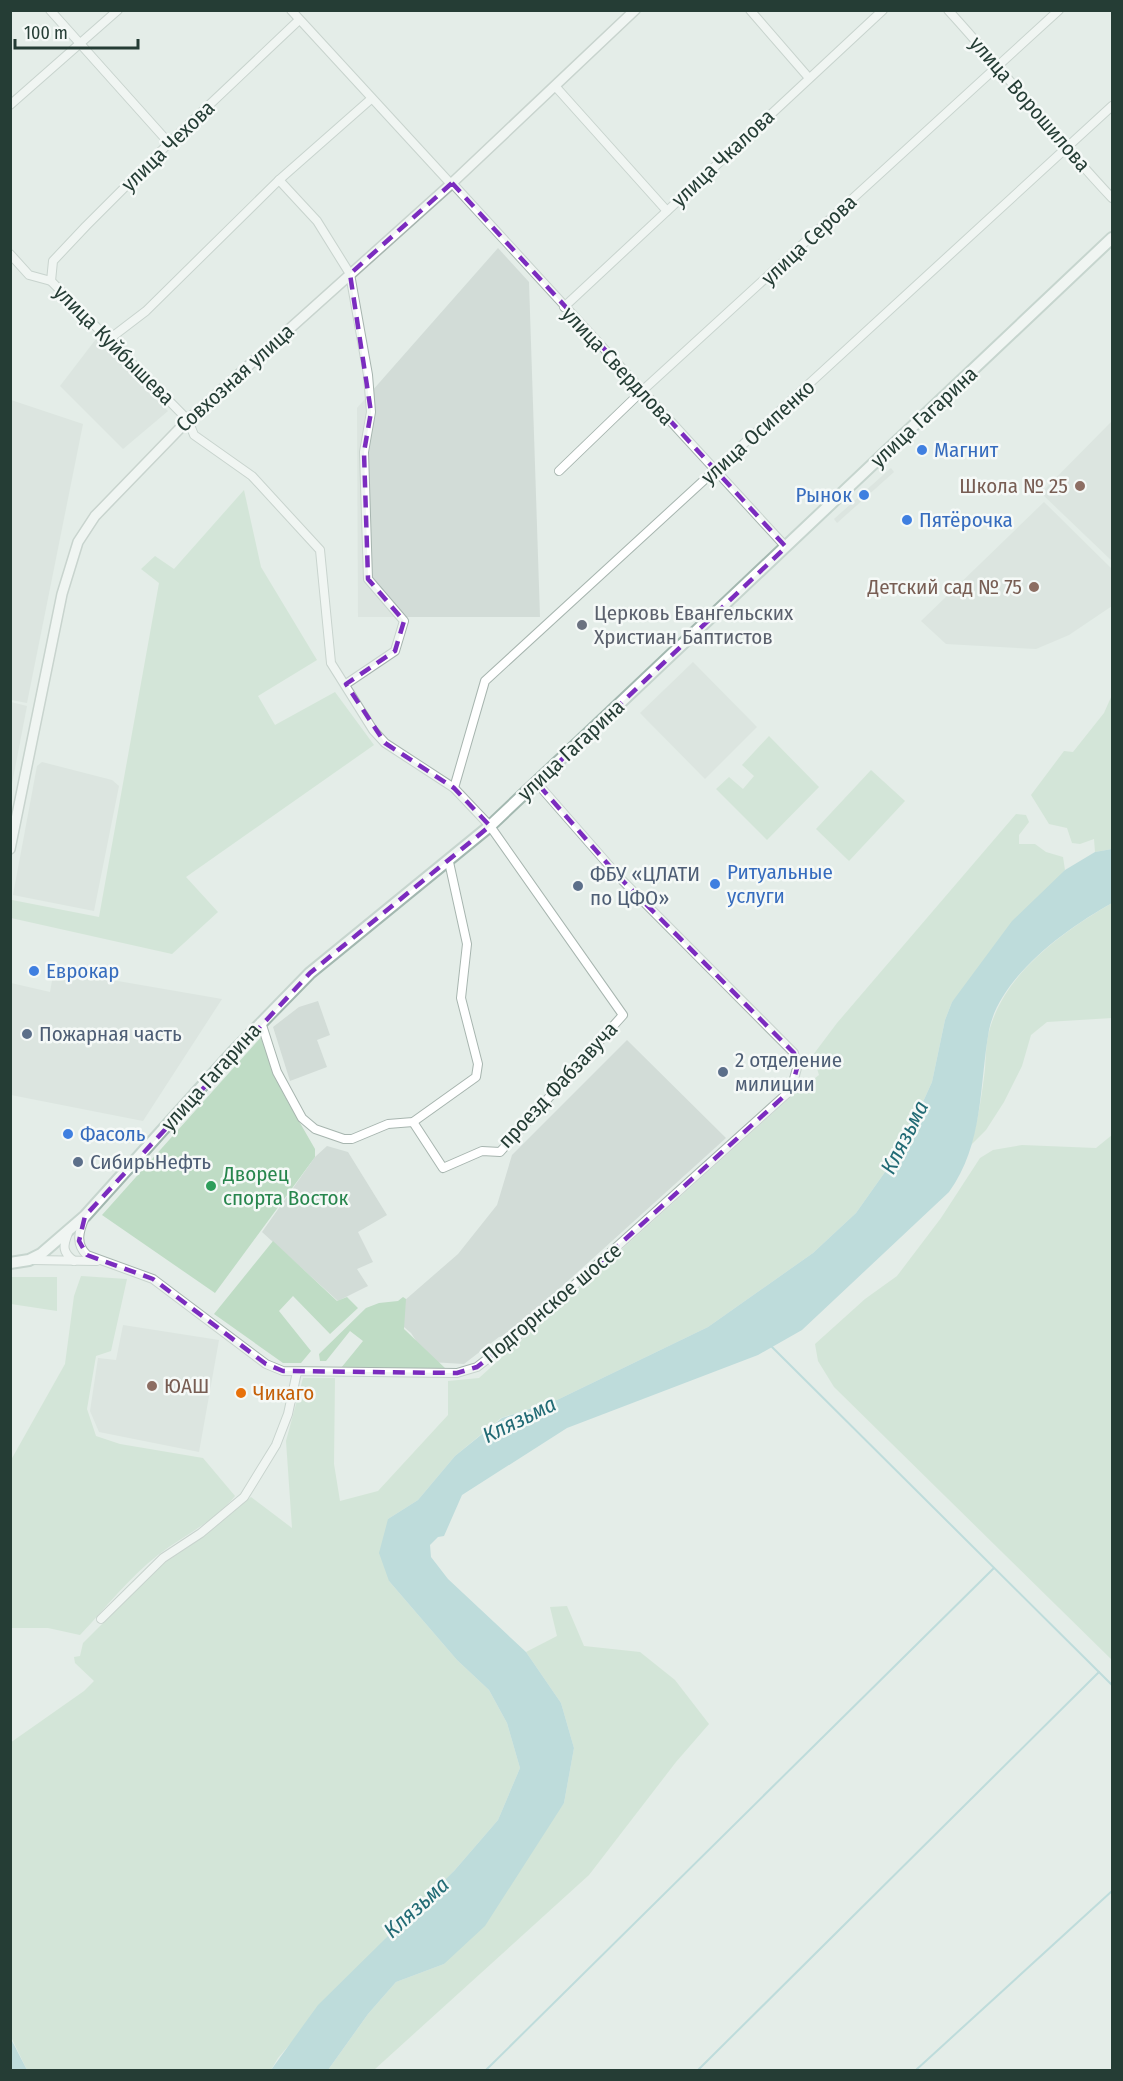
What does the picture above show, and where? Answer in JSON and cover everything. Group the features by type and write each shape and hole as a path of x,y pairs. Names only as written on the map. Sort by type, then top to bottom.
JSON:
{"main road":[{"name":"улица Гагарина","path":"29,1260 53,1244 85,1216 261,1022 310,973 449,862 537,783 1113,238"},
{"path":"10,1263 29,1260"}],"street":[{"path":"50,10 169,143"},
{"path":"10,105 80,46 118,10"},
{"name":"улица Свердлова","path":"291,10 786,547"},
{"name":"Совхозная улица","path":"10,849 60,606 78,542 85,529 112,496 188,420 451,183 635,10"},
{"path":"750,10 809,78"},
{"name":"улица Чкалова","path":"564,307 883,10"},
{"name":"улица Ворошилова","path":"948,10 999,65 1066,149 1113,198"},
{"name":"улица Серова","path":"560,471 642,391 1059,10"},
{"name":"улица Чехова","path":"51,281 53,261 169,143 299,20"},
{"path":"555,86 667,211"},
{"path":"108,340 146,311 279,180 371,99"},
{"name":"улица Осипенко","path":"454,788 485,681 1113,106"},
{"path":"279,180 317,221 350,274 368,375 371,411 364,452 368,579 404,621 395,651 346,684"},
{"name":"улица Куйбышева","path":"10,254 29,275 51,281 188,420 194,435 252,476 320,550 331,663 373,730 385,743 454,788 490,826 623,1015"},
{"name":"Подгорнское шоссе","path":"85,1216 80,1228 80,1249 87,1255 153,1279 266,1364 283,1371 297,1372 457,1373 477,1366 522,1332 791,1090 798,1068 795,1053 620,878 537,783"},
{"path":"261,1022 287,1093 302,1118 315,1129 344,1139 388,1124 413,1122 476,1077 478,1064 461,998 466,944 449,862"},
{"name":"проезд Фабзавуча","path":"413,1122 443,1168 482,1151 500,1152 623,1015"},
{"path":"70,1229 63,1247 66,1255 74,1261"},
{"path":"29,1260 111,1262"},
{"path":"101,1619 163,1558 201,1533 244,1497 276,1445 288,1414 297,1372"}],"highlighted area":[{"path":"452,183 786,547 537,783 620,878 794,1053 797,1068 791,1090 522,1332 477,1367 457,1373 283,1371 266,1364 153,1279 87,1255 79,1241 85,1216 310,973 490,826 454,788 385,743 346,684 395,651 404,621 368,579 364,452 371,412 350,274"}],"shaded area":[{"path":"498,248 529,282 540,617 358,617 357,408"},
{"path":"96,339 168,411 123,449 60,386"},
{"path":"11,400 83,424 27,703 11,700"},
{"name":"Школа № 25","path":"1112,421 1112,561 1041,493"},
{"name":"Рынок","path":"891,468 894,472 837,523 834,519"},
{"name":"Детский сад № 75","path":"1044,502 1112,569 1112,606 1069,635 1036,649 946,644 921,621"},
{"path":"693,662 757,727 705,779 640,713"},
{"path":"10,702 27,706 11,789"},
{"path":"42,762 112,780 119,786 94,911 13,895 37,766"},
{"path":"54,970 222,999 143,1121 11,1095 11,983 50,992"},
{"path":"318,1001 330,1035 317,1040 327,1067 290,1081 273,1027 299,1007"},
{"path":"627,1040 726,1138 508,1335 499,1337 464,1364 430,1362 411,1333 389,1314 458,1254 497,1205 512,1155"},
{"path":"327,1146 348,1152 387,1215 358,1232 373,1262 357,1269 368,1286 338,1301 262,1232 315,1157"},
{"name":"ЮАШ","path":"123,1325 219,1340 199,1452 99,1432 90,1411 98,1358 116,1360"}],"green space":[{"path":"244,490 261,567 317,660 258,696 275,725 335,692 374,745 186,877 218,912 172,954 11,918 12,900 99,917 159,583 141,569 155,556 174,569"},
{"path":"1112,695 1112,849 1095,852 1094,839 1080,844 1072,843 1067,828 1049,824 1031,795 1064,751 1073,752 1104,713"},
{"path":"769,736 819,787 767,840 716,789 729,777 743,789 754,776 742,765"},
{"path":"871,770 905,801 849,861 816,829"},
{"path":"1016,814 1026,815 1029,822 1019,835 1019,844 1035,844 1046,852 1063,857 1065,870 952,1002 945,1020 932,1082 902,1148 856,1213 813,1253 708,1327 557,1400 501,1418 455,1456 418,1500 388,1519 389,1581 457,1660 489,1690 507,1723 520,1768 498,1820 454,1871 297,2036 271,2070 27,2070 11,2037 10,1743 84,1691 94,1681 75,1663 74,1657 80,1656 83,1643 160,1566 204,1536 251,1497 292,1528 286,1441 303,1378 335,1378 334,1464 340,1501 378,1491 448,1415 448,1381 479,1378 794,1094 819,1075 813,1055 837,1023"},
{"path":"1112,903 1112,1018 1047,1022 1031,1035 1022,1066 1004,1102 986,1130 971,1145 981,1098 990,1028 1009,988 1039,955 1057,940"},
{"name":"Дворец спорта Восток","path":"262,1036 284,1095 315,1149 315,1157 215,1293 102,1215"},
{"path":"1112,1135 1112,1660 834,1387 818,1361 815,1344 865,1299 897,1276 941,1218 980,1158 993,1150 1022,1145 1096,1148"},
{"path":"273,1241 337,1301 347,1297 358,1308 330,1334 293,1296 279,1311 311,1351 301,1363 283,1363 214,1314"},
{"path":"81,1276 127,1279 111,1351 96,1356 87,1409 96,1436 120,1444 203,1458 235,1496 208,1521 147,1564 80,1635 48,1628 11,1628 11,1460 65,1364 74,1296"},
{"path":"11,1277 57,1277 57,1311 11,1304"},
{"path":"403,1297 406,1299 404,1329 446,1369 341,1368 363,1341 350,1331 326,1361 320,1361 319,1354 366,1308 379,1303 398,1301"},
{"path":"567,1606 584,1646 640,1652 675,1680 709,1724 676,1762 589,1875 374,2070 328,2070 368,2014 396,1982 444,1964 564,1803 574,1748 561,1703 526,1652 557,1636 550,1607"}],"water":[{"name":"Клязьма","path":"1112,849 1112,903 1075,926 1038,956 1007,991 996,1010 989,1030 978,1114 969,1154 949,1192 802,1330 758,1355 567,1428 462,1495 444,1536 438,1537 430,1545 431,1557 448,1579 526,1652 561,1703 574,1748 564,1803 485,1926 444,1964 396,1982 368,2014 328,2070 271,2070 318,2005 454,1871 498,1820 520,1768 507,1723 489,1690 457,1660 389,1581 379,1553 388,1519 418,1500 455,1456 502,1418 557,1400 708,1327 813,1253 856,1213 902,1148 932,1082 945,1020 952,1002 1012,921 1065,870 1095,852"},
{"path":"10,2037 27,2070 11,2070"}],"waterway":[{"path":"772,1347 1112,1685"},
{"path":"486,2070 994,1568"},
{"path":"698,2070 1099,1672"},
{"path":"916,2070 1112,1891"}],"place":[{"name":"Магнит","path":"922,450"},
{"name":"Школа № 25","path":"1080,486"},
{"name":"Рынок","path":"864,495"},
{"name":"Пятёрочка","path":"907,520"},
{"name":"Детский сад № 75","path":"1034,587"},
{"name":"Церковь Евангельских Христиан Баптистов","path":"582,625"},
{"name":"Ритуальные услуги","path":"715,884"},
{"name":"ФБУ «ЦЛАТИ по ЦФО»","path":"578,886"},
{"name":"Еврокар","path":"34,971"},
{"name":"Пожарная часть","path":"27,1034"},
{"name":"2 отделение милиции","path":"723,1072"},
{"name":"Фасоль","path":"68,1134"},
{"name":"СибирьНефть","path":"78,1162"},
{"name":"Дворец спорта Восток","path":"211,1186"},
{"name":"ЮАШ","path":"152,1386"},
{"name":"Чикаго","path":"241,1393"}]}
